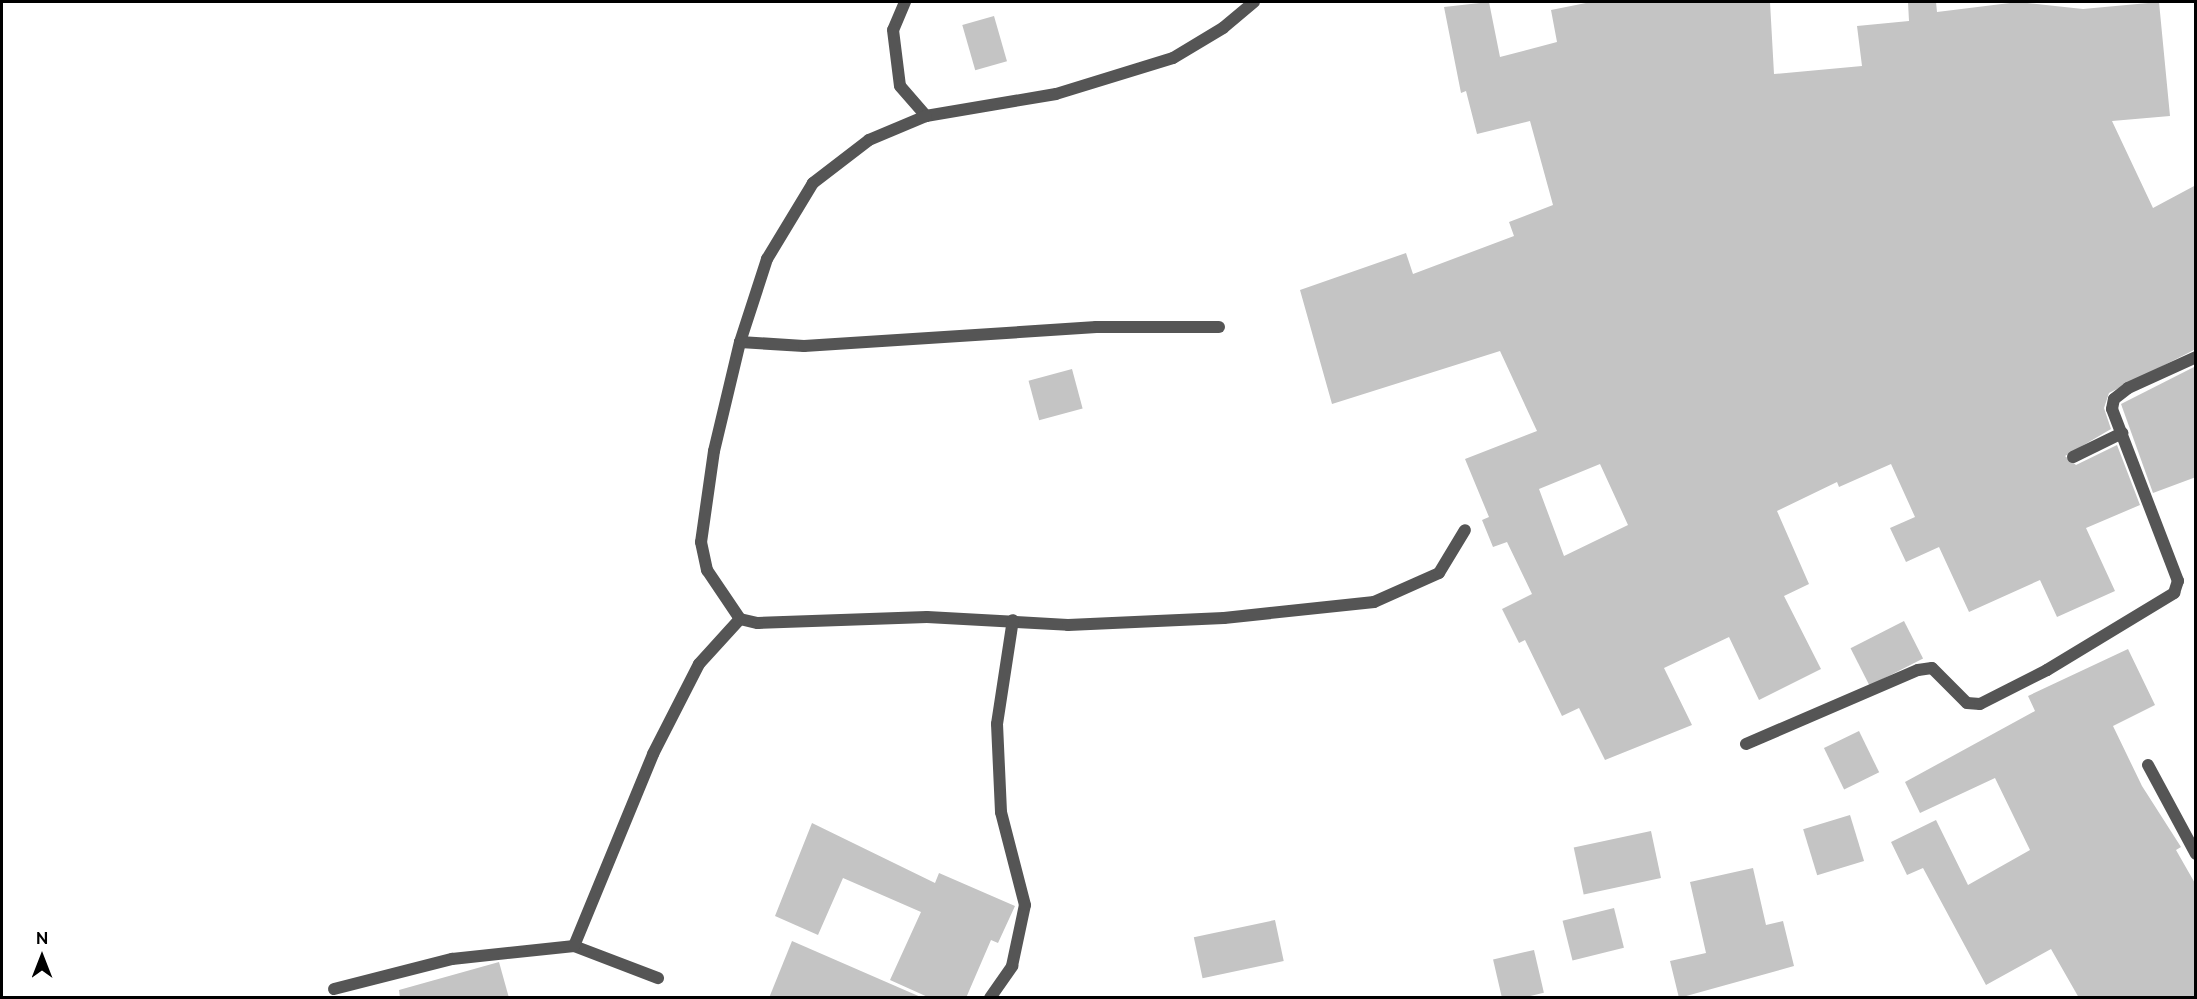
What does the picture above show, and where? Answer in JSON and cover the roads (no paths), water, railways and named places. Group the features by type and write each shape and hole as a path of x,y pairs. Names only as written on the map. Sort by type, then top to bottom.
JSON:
{"street":[{"path":"905,2 893,30 900,86 926,116"},
{"path":"1254,2 1223,28 1173,58 1056,94 926,116 869,140 813,183 767,259 740,342 714,451 701,542 707,570 740,619 758,623 927,617 1013,620 1068,625 1224,618 1374,602 1439,573 1465,530"},
{"path":"740,342 804,346 1096,327 1219,327"},
{"path":"1746,744 1918,670 1932,668 1967,703 1980,704 2048,670 2174,593 2178,581 2122,433 2114,399 2196,357"},
{"path":"2073,458 2122,433"},
{"path":"574,946 653,754 699,664 740,619"},
{"path":"990,998 1012,966 1025,905 1000,790 997,724 1013,620"},
{"path":"2148,765 2196,854"},
{"path":"334,989 452,959 574,946 658,978"}]}
